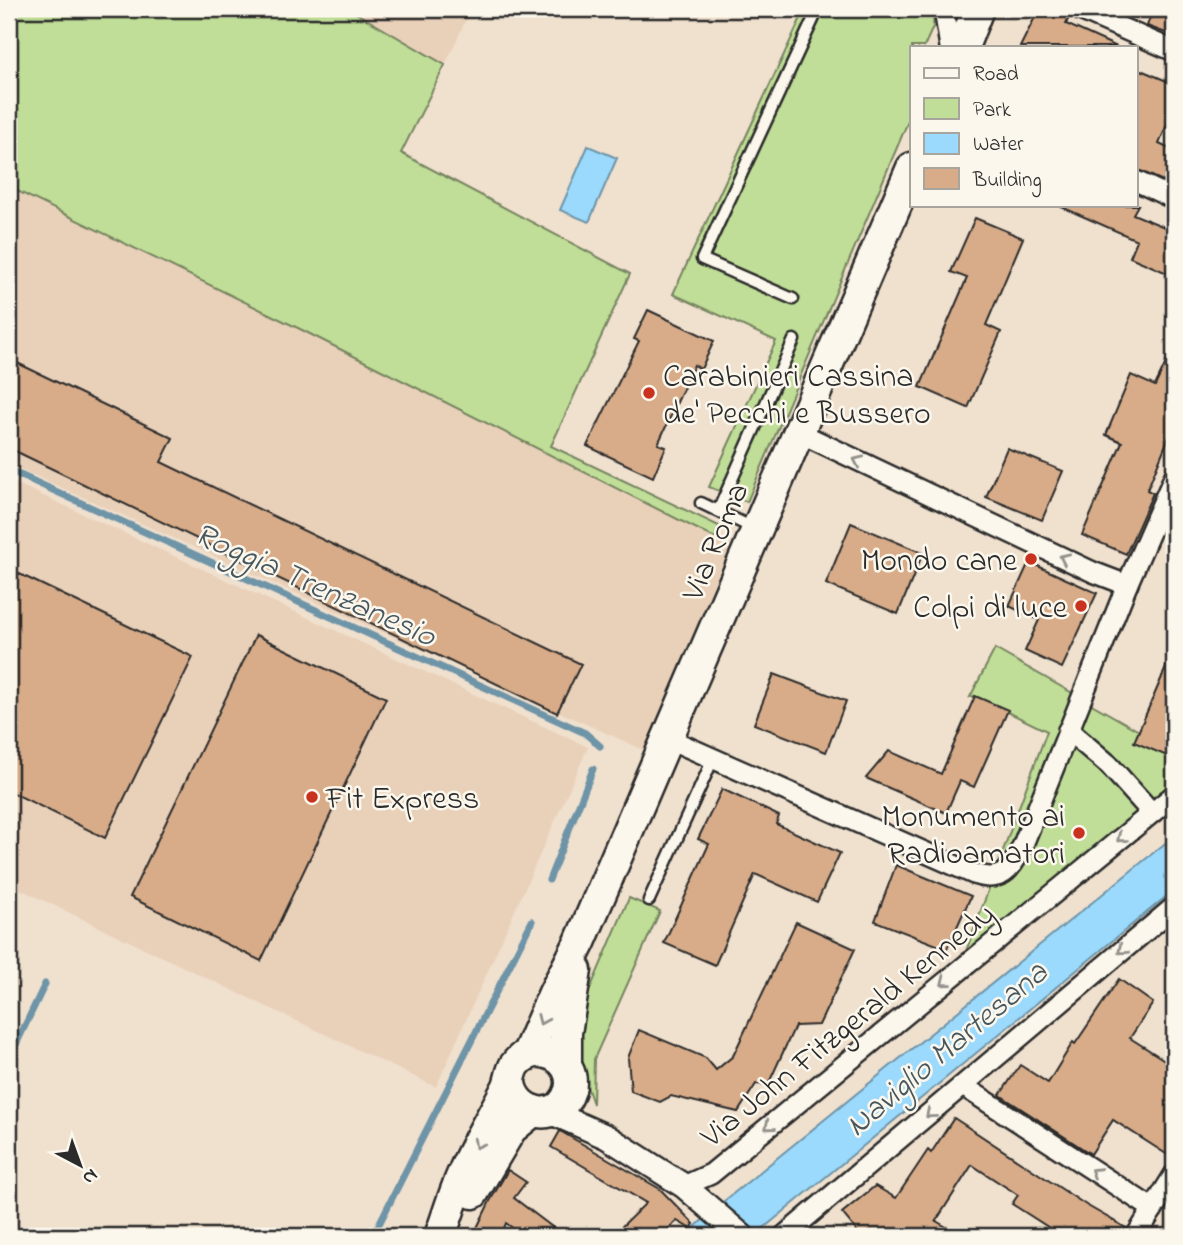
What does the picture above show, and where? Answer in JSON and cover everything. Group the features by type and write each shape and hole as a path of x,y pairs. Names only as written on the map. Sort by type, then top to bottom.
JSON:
{"main road":[{"path":"963,46 978,9"},
{"name":"Via Roma","path":"441,1236 463,1172 510,1083 516,1065 527,1055 580,942 910,172"},
{"name":"Via Roma","path":"441,1236 465,1206 512,1129 540,1111 561,1105 568,1077 566,1033 580,942"},
{"path":"527,1055 546,1052 555,1055 568,1077"},
{"path":"510,1083 517,1101 540,1111"}],"street":[{"path":"944,9 950,46"},
{"path":"1078,9 1174,51"},
{"path":"1138,182 1174,199"},
{"path":"798,432 1093,572 1126,585"},
{"path":"667,738 974,874 992,878 1004,872 1018,856 1126,585 1174,477"},
{"path":"1068,730 1109,765 1152,813"},
{"name":"Via John Fitzgerald Kennedy","path":"684,1186 711,1174 1174,795"},
{"path":"784,1236 1174,907"},
{"path":"568,1077 578,1104 607,1137"},
{"path":"963,1086 1153,1209"},
{"path":"540,1111 607,1137 684,1186 742,1236"},
{"path":"1136,1236 1174,1175"}],"lane":[{"path":"793,299 702,259 818,9"},
{"path":"718,512 794,340"},
{"path":"701,503 757,530"},
{"path":"649,900 713,759"}],"shaded area":[{"path":"349,9 471,9 445,65"},
{"path":"9,187 300,329 730,546 644,750 9,464"},
{"path":"9,480 588,747 436,1087 9,884"}],"green space":[{"path":"9,9 349,9 445,65 401,153 630,274 551,446 719,526 715,538 300,329 9,187"},
{"path":"805,9 934,9 933,27 924,46 910,46 910,117 747,502 709,487 776,341 673,294"},
{"path":"995,649 1174,751 1174,801 955,981 1047,731 975,696 970,697"},
{"path":"629,898 660,911 594,1059 593,1104 577,1057 573,1029"}],"water":[{"path":"588,146 617,158 589,222 560,210"},
{"name":"Naviglio Martesana","path":"1174,836 1174,890 754,1236 685,1236 718,1206"}],"building":[{"path":"1039,9 1066,9 1069,17 1066,24 1115,46 1020,46"},
{"path":"1153,9 1174,9 1174,36 1147,26"},
{"path":"1138,69 1174,84 1174,108 1159,144 1174,151 1174,186 1138,170"},
{"path":"1059,206 1137,206 1133,214 1174,231 1174,276 1130,257 1137,240"},
{"path":"975,218 1023,238 986,325 1001,332 968,408 920,387 967,278 951,272"},
{"name":"Carabinieri Cassina de' Pecchi e Bussero","path":"648,310 714,341 701,369 694,365 658,444 666,447 653,477 587,446 639,341 634,339"},
{"path":"1174,346 1174,425 1147,490 1153,493 1126,554 1082,535 1122,442 1106,435 1131,375 1155,386"},
{"path":"9,359 173,438 161,462 581,664 557,713 9,448"},
{"path":"1007,448 1063,471 1042,520 986,497"},
{"path":"851,523 923,553 898,614 826,584"},
{"path":"1029,562 1097,593 1062,668 1025,651 1039,620 1009,606"},
{"path":"9,569 193,657 105,838 9,791"},
{"path":"256,635 386,698 261,961 130,897"},
{"path":"1174,649 1174,759 1134,742"},
{"path":"774,674 846,701 826,752 754,724"},
{"path":"975,696 1008,710 974,787 960,781 946,813 866,778 889,751 941,774"},
{"path":"722,789 779,816 776,824 840,853 817,902 755,874 715,965 664,943 709,844 698,839"},
{"path":"896,865 971,896 947,949 875,921"},
{"path":"796,922 855,949 819,1025 795,1026 768,1085 756,1084 738,1112 671,1096 660,1102 631,1091 628,1058 639,1030 706,1058 716,1070 733,1056"},
{"path":"1119,979 1153,1003 1130,1038 1174,1066 1174,1159 1113,1120 1091,1154 1000,1095 1020,1065 1048,1083 1073,1042 1075,1044"},
{"path":"954,1118 1086,1205 1126,1228 1124,1236 1062,1236 1012,1204 1018,1195 972,1165 936,1221 962,1236 861,1236 842,1213 875,1186 896,1198 928,1150 931,1153"},
{"path":"560,1131 660,1189 694,1224 691,1229 677,1221 661,1236 612,1236 646,1203 551,1147"},
{"path":"508,1170 526,1182 514,1198 564,1236 523,1236 506,1223 501,1236 473,1236"}],"waterway":[{"name":"Roggia Trenzanesio","path":"9,470 585,733 600,746"},
{"name":"Roggia Trenzanesio","path":"549,880 593,769"},
{"name":"Roggia Trenzanesio","path":"373,1236 532,921"},
{"path":"9,1059 45,984"}],"place":[{"name":"Carabinieri Cassina de' Pecchi e Bussero","path":"649,393"},
{"name":"Mondo cane","path":"1031,559"},
{"name":"Colpi di luce","path":"1081,606"},
{"name":"Fit Express","path":"312,797"},
{"name":"Monumento ai Radioamatori","path":"1079,833"}]}
